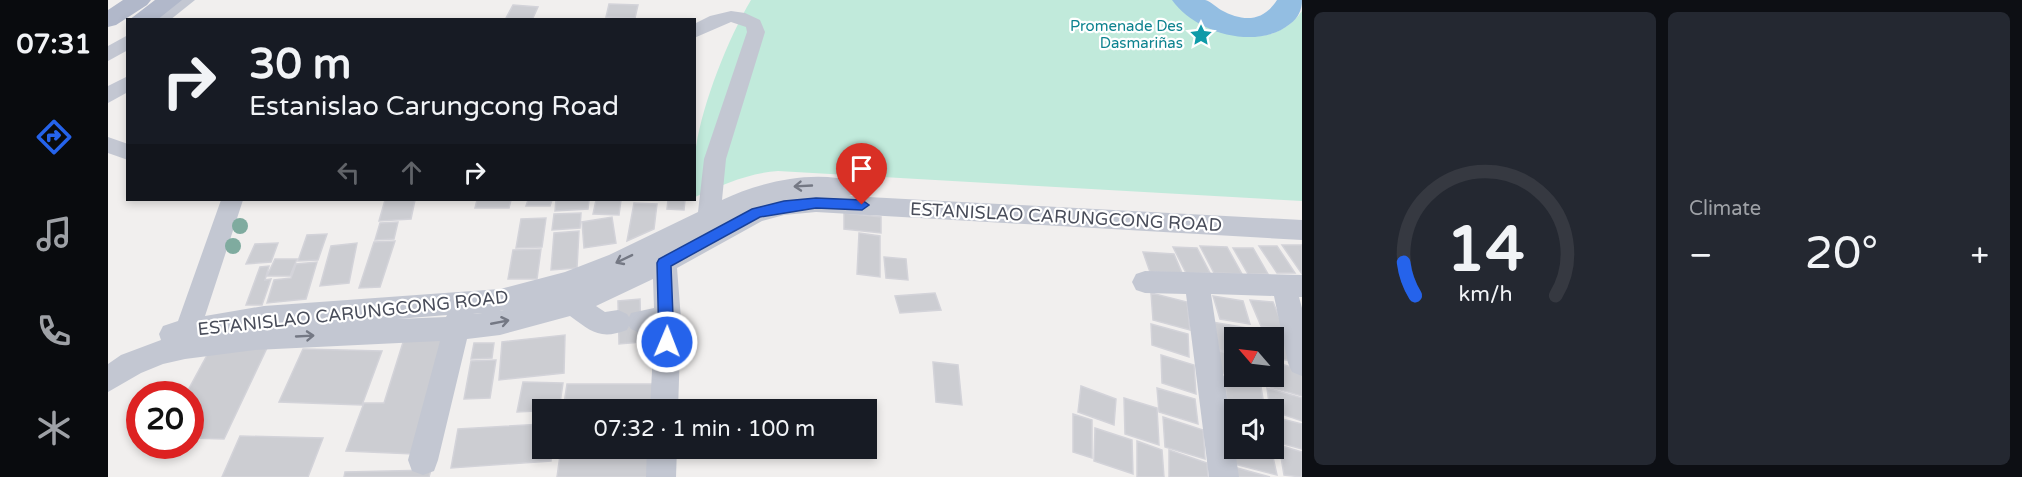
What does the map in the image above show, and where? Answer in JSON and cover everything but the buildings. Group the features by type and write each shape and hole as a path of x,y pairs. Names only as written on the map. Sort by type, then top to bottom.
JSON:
{"main road":[{"path":"108,20 139,0"},
{"path":"144,18 170,0"},
{"path":"115,49 126,32"}],"street":[{"path":"108,11 124,0"},
{"path":"161,18 186,0"},
{"path":"696,31 723,17 734,15 746,18 754,24 756,32 715,159 709,216"},
{"path":"108,96 126,83"},
{"path":"108,146 126,151"},
{"name":"ESTANISLAO CARUNGCONG ROAD","path":"664,251 709,216 749,197 769,190 810,186 1302,214"},
{"path":"187,338 232,201"},
{"name":"ESTANISLAO CARUNGCONG ROAD","path":"108,364 124,353 162,337 255,338 460,315 500,323 756,213 784,206 816,203 1302,230"},
{"path":"664,251 668,319 664,399"},
{"path":"1145,282 1293,286 1302,363"},
{"path":"1197,284 1224,477"},
{"path":"571,293 601,324 668,319"},
{"path":"423,460 460,315"},
{"name":"ESTANISLAO CARUNGCONG ROAD","path":"108,379 130,364 161,352 187,338"},
{"path":"661,477 662,459"}],"green space":[{"path":"751,0 1174,0 1203,22 1220,30 1238,35 1256,36 1273,33 1288,25 1302,11 1302,201 778,171 746,177 696,197 696,147 699,129 710,91"}],"waterway":[{"path":"1187,0 1213,18 1242,28 1257,28 1271,24 1283,15 1292,0"}],"place":[{"name":"Promenade Des Dasmariñas","path":"1201,35"}],"route":[{"path":"667,342 668,319 664,263 756,213 784,206 816,203 862,205"}]}
